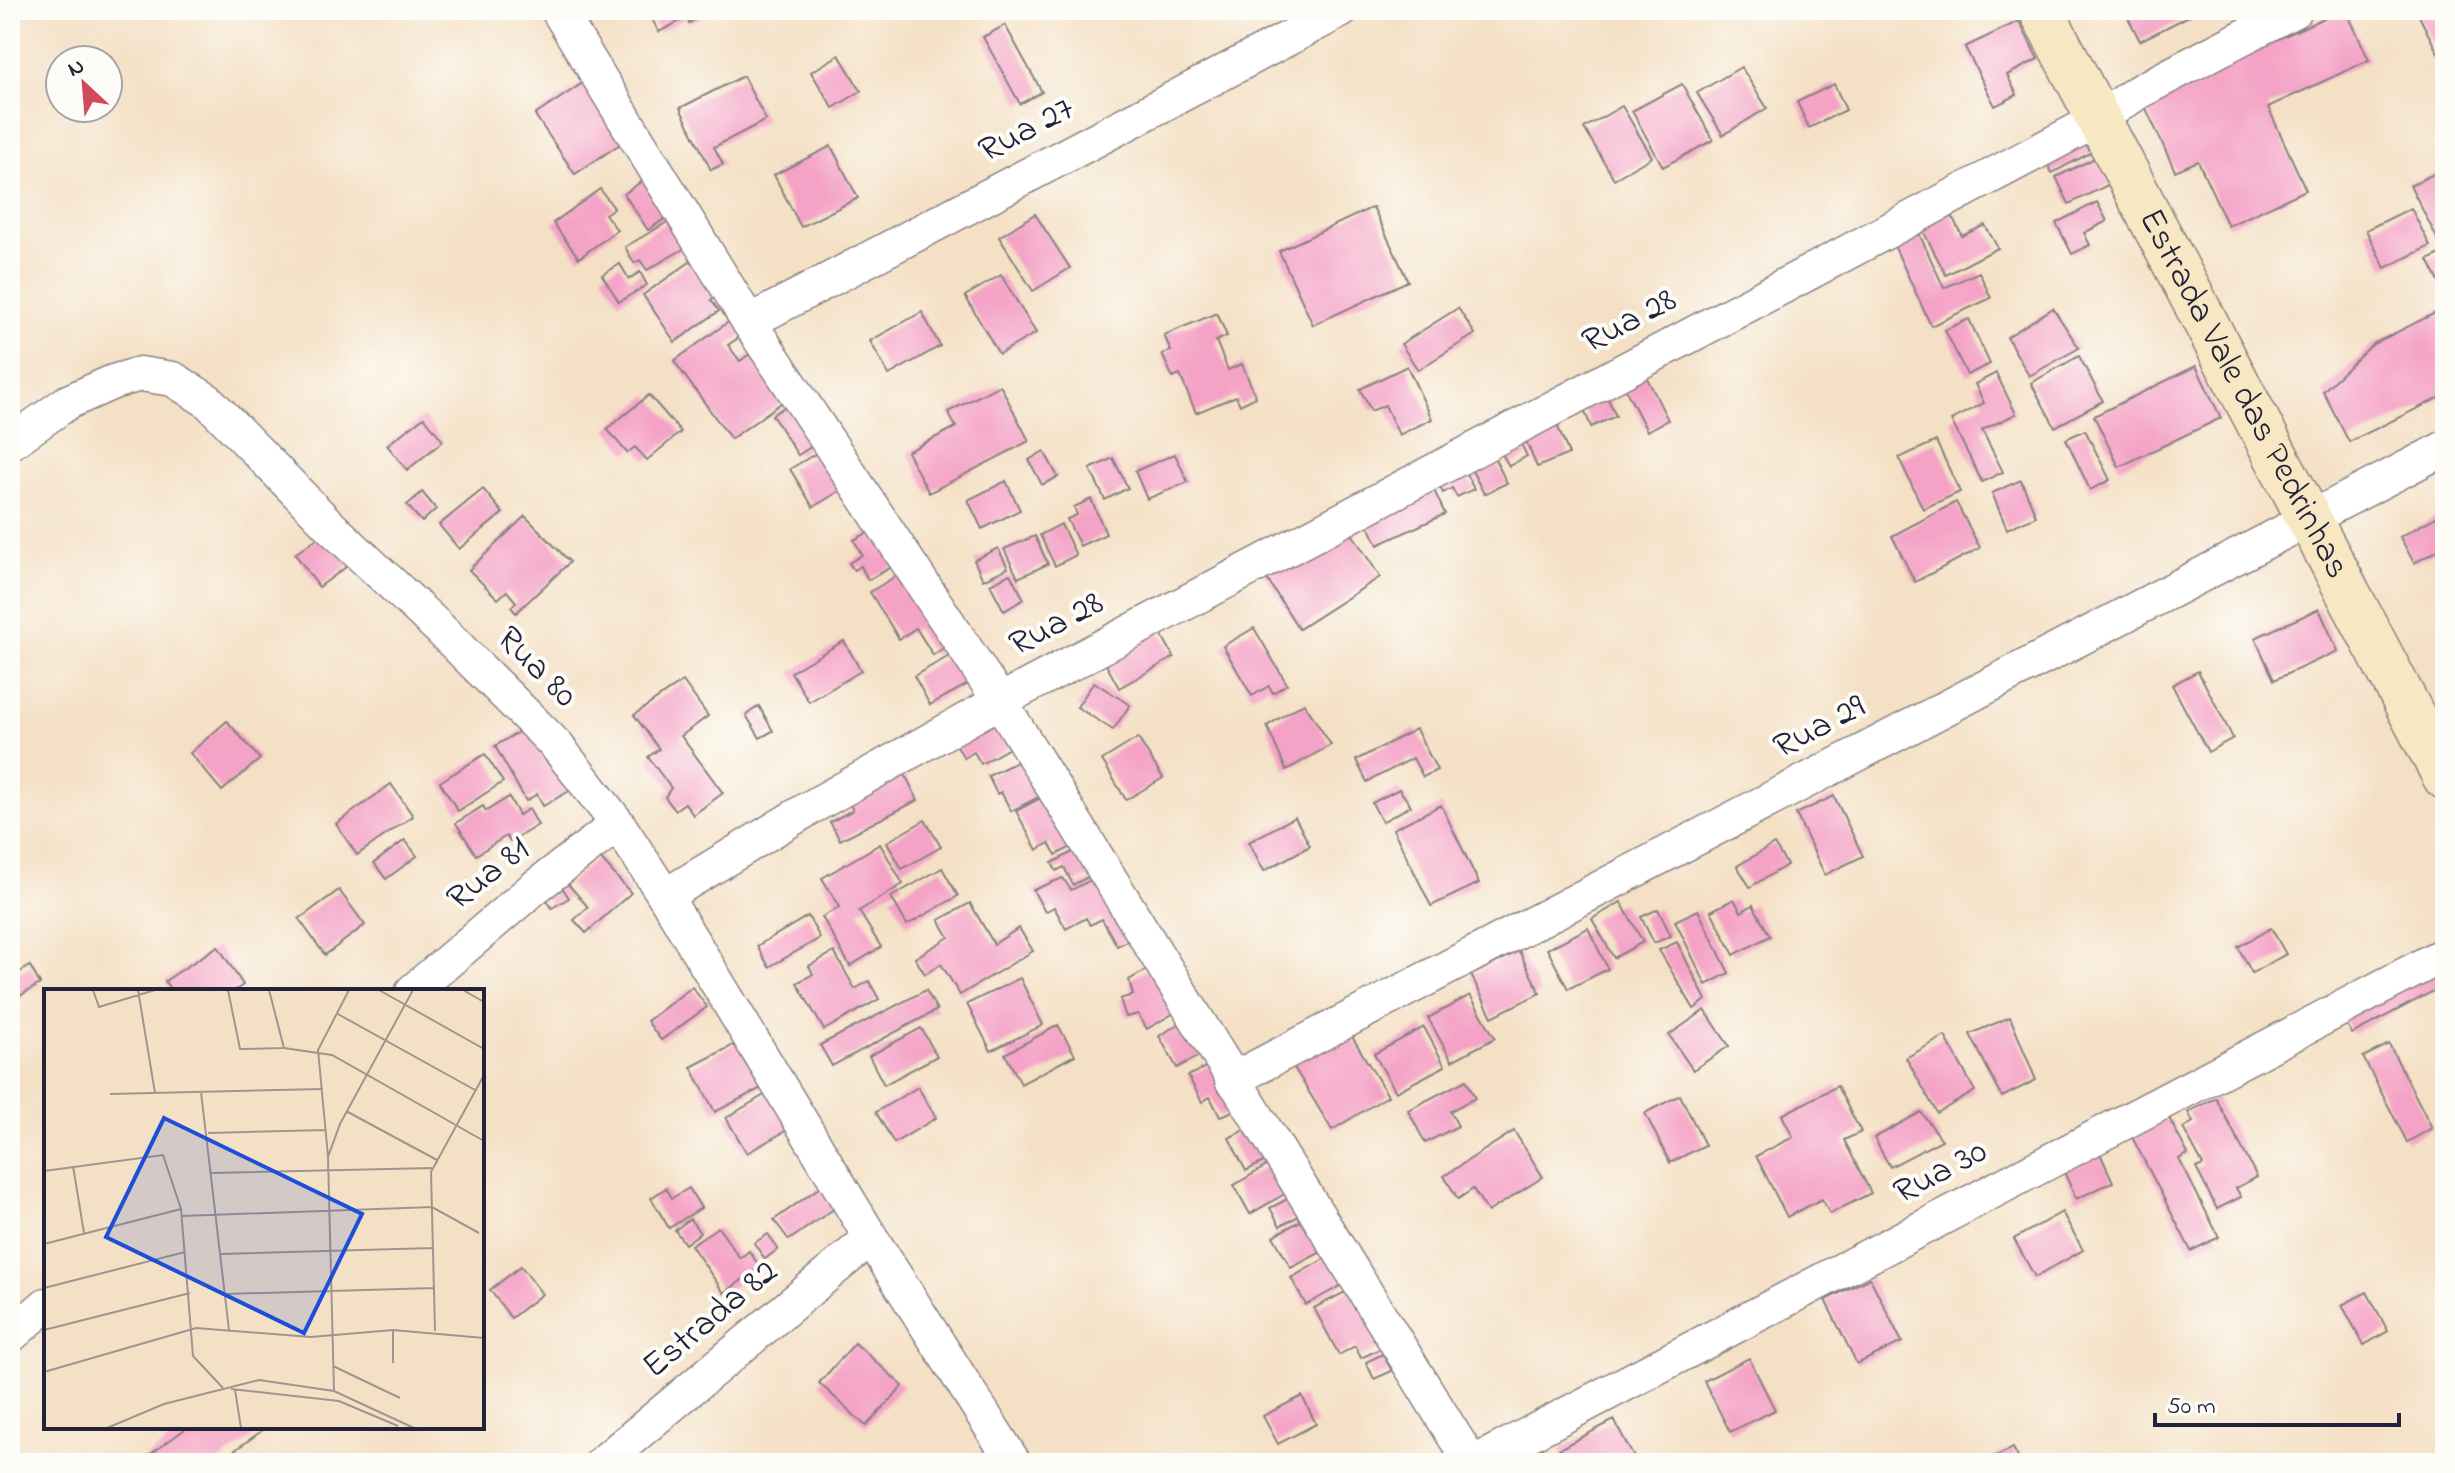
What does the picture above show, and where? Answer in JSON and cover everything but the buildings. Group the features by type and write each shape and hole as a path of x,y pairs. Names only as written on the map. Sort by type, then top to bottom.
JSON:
{"main road":[{"name":"Estrada Vale das Pedrinhas","path":"2041,10 2445,777"}],"street":[{"path":"558,10 749,322 1000,701 1232,1080 1473,1463"},
{"name":"Rua 27","path":"749,322 1342,10"},
{"name":"Rua 28","path":"1000,701 2097,120 2138,92 2295,10"},
{"name":"Rua 80","path":"10,443 68,402 113,382 140,374 173,379 208,401 331,527 438,627 556,745 618,824 665,896 871,1238 1014,1463"},
{"name":"Rua 29","path":"1232,1080 2445,448"},
{"path":"665,896 808,809 1000,701"},
{"name":"Rua 81","path":"415,989 534,888 618,824"},
{"name":"Rua 30","path":"1473,1463 2445,954"},
{"name":"Estrada 82","path":"602,1463 871,1238"},
{"path":"10,1336 44,1307"}]}
